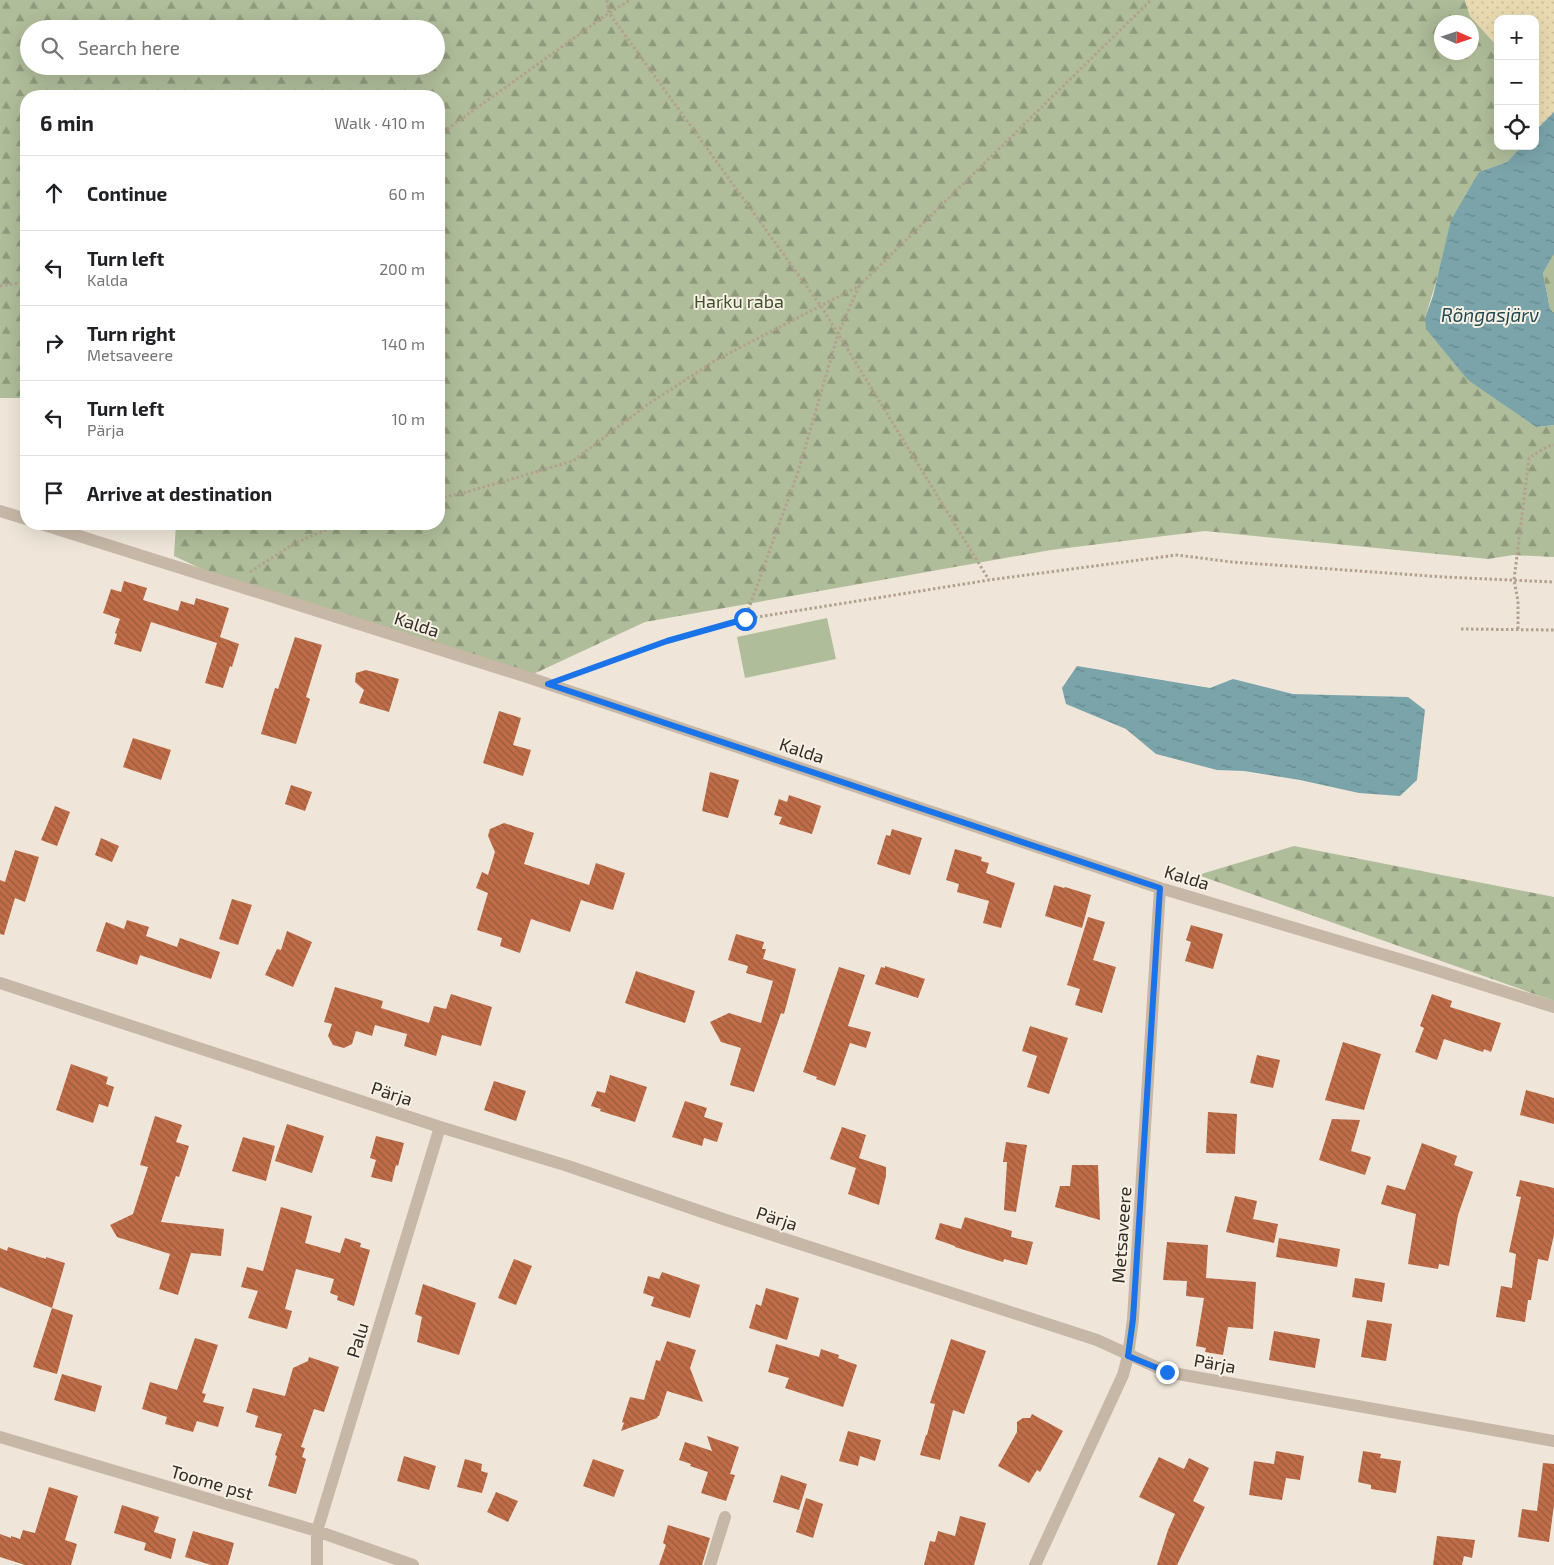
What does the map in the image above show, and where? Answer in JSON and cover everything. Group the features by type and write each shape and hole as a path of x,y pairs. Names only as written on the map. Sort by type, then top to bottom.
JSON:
{"street":[{"path":"0,511 20,517"},
{"name":"Kalda","path":"60,530 548,684 1160,888 1428,968 1554,1008"},
{"name":"Metsaveere","path":"1035,1565 1124,1375 1128,1356 1133,1319 1160,888"},
{"name":"Pärja","path":"0,983 440,1127 568,1166 723,1219 1098,1340 1128,1356 1167,1372 1554,1441"},
{"name":"Palu","path":"317,1565 317,1531 440,1127"},
{"name":"Toome pst","path":"0,1437 317,1531 413,1565"},
{"path":"710,1565 725,1517"}],"path":[{"path":"607,0 609,13 821,306 990,580"},
{"path":"445,131 630,0"},
{"path":"445,497 573,461 647,405 716,360 859,286 1151,0"},
{"path":"0,286 20,283"},
{"path":"745,619 798,472 838,334 859,286"},
{"path":"1518,629 1518,601 1514,580 1529,458 1548,446 1554,445"},
{"path":"232,583 295,543 326,530"},
{"path":"548,684 667,641 745,619 990,580 1177,555 1242,562 1554,582"},
{"path":"1461,629 1554,630"}],"green space":[{"name":"Harku raba","path":"0,0 1465,0 1470,15 1434,15 1434,60 1479,60 1479,26 1494,43 1494,150 1518,150 1507,162 1479,172 1440,269 1425,318 1505,405 1536,427 1554,425 1554,557 1513,555 1488,559 1205,531 1051,550 645,622 527,677 232,583 174,556 176,530 445,530 445,90 20,90 20,398 0,398"},
{"path":"1554,254 1554,313 1550,309 1543,273"},
{"path":"827,618 836,659 745,678 737,637"},
{"path":"1294,846 1554,897 1554,1001 1198,875"}],"sand":[{"path":"1465,0 1554,0 1554,112 1540,126 1539,15 1494,15 1494,43 1479,26 1479,15 1470,15"}],"water":[{"name":"Rõngasjärv","path":"1554,112 1554,254 1543,273 1550,309 1554,313 1554,425 1536,427 1468,380 1426,329 1425,318 1433,296 1451,220 1479,172 1507,162 1518,150 1539,150 1539,127"},
{"path":"1077,666 1210,688 1233,679 1293,694 1408,697 1425,710 1417,780 1400,796 1359,793 1300,780 1244,771 1217,770 1156,754 1126,729 1066,704 1062,688"}],"building":[{"path":"124,581 147,588 143,600 178,611 181,601 194,605 196,598 229,608 220,637 239,644 223,688 205,683 217,643 151,622 141,652 114,644 117,634 115,633 120,619 103,613 111,589 121,592"},
{"path":"295,637 322,645 306,697 310,699 296,744 261,734 275,688 278,689"},
{"path":"366,670 399,679 389,712 359,703 364,690 355,682 356,673"},
{"path":"499,711 521,718 513,745 531,750 523,776 483,763"},
{"path":"133,738 171,750 161,780 123,767"},
{"path":"710,772 739,780 728,818 702,811"},
{"path":"291,785 312,792 305,811 285,804"},
{"path":"789,795 821,806 812,834 779,824 782,817 774,815 779,799 787,802"},
{"path":"55,806 70,812 57,846 41,840"},
{"path":"504,823 534,833 524,864 589,885 596,863 625,873 613,910 581,900 570,932 531,919 520,953 500,946 502,938 477,930 488,893 476,888 482,872 488,875 495,852 488,836 490,829"},
{"path":"892,829 922,838 910,875 877,864 886,835 890,836"},
{"path":"101,838 119,846 112,862 95,855"},
{"path":"955,849 982,857 981,861 989,863 986,873 1015,883 1001,928 983,923 989,901 957,892 959,884 946,880"},
{"path":"15,850 39,857 25,902 15,898 4,935 0,934 0,880 5,882"},
{"path":"1054,885 1091,895 1082,928 1045,916"},
{"path":"232,899 252,905 238,945 219,939"},
{"path":"1088,917 1105,922 1093,960 1116,967 1102,1013 1075,1005 1080,989 1067,985"},
{"path":"127,920 149,927 146,936 177,947 180,938 220,952 211,979 140,955 137,965 96,951 106,922 124,929"},
{"path":"1191,925 1223,934 1213,969 1185,961 1191,942 1186,940"},
{"path":"287,931 312,942 293,987 265,975 277,949 281,950"},
{"path":"736,934 764,942 762,949 766,949 763,959 796,969 784,1014 781,1013 754,1092 730,1085 741,1048 721,1042 710,1022 729,1013 761,1023 773,981 746,973 748,966 728,960"},
{"path":"885,966 925,979 918,998 875,984 881,967 885,968"},
{"path":"839,967 865,975 848,1026 871,1032 866,1048 850,1043 835,1086 803,1072"},
{"path":"636,971 695,991 685,1023 625,1003"},
{"path":"335,987 383,1001 381,1008 429,1023 434,1006 446,1009 451,994 492,1007 481,1046 442,1035 436,1056 404,1046 407,1034 375,1025 372,1036 356,1031 352,1044 344,1048 333,1045 328,1036 332,1024 324,1022"},
{"path":"1432,994 1452,1001 1450,1007 1501,1023 1491,1052 1484,1049 1483,1052 1444,1039 1437,1060 1415,1052 1424,1028 1420,1026"},
{"path":"1030,1026 1068,1038 1049,1094 1027,1087 1037,1056 1022,1051"},
{"path":"1343,1042 1381,1054 1364,1110 1325,1100"},
{"path":"1257,1055 1280,1060 1273,1088 1250,1083"},
{"path":"71,1064 108,1077 106,1084 114,1087 108,1107 99,1104 93,1123 56,1110"},
{"path":"610,1075 647,1087 635,1122 600,1111 601,1109 591,1106 597,1091 605,1093"},
{"path":"494,1081 526,1091 516,1121 484,1110"},
{"path":"1526,1090 1554,1098 1554,1124 1520,1115"},
{"path":"685,1101 707,1108 704,1117 723,1123 717,1142 704,1138 702,1146 672,1137"},
{"path":"1208,1112 1237,1114 1235,1154 1206,1153"},
{"path":"155,1116 182,1125 176,1142 189,1146 179,1177 176,1176 161,1222 224,1229 221,1256 191,1253 178,1295 159,1289 170,1254 117,1237 110,1225 133,1214 148,1167 140,1165"},
{"path":"1332,1119 1360,1120 1351,1151 1371,1157 1365,1175 1319,1160"},
{"path":"287,1124 324,1136 312,1173 275,1161"},
{"path":"842,1127 866,1135 856,1168 830,1159"},
{"path":"376,1136 404,1143 392,1182 371,1177 376,1160 370,1158"},
{"path":"243,1137 275,1146 266,1181 232,1171"},
{"path":"1006,1142 1027,1145 1016,1212 1004,1210 1007,1162 1003,1162"},
{"path":"1422,1143 1457,1156 1454,1165 1473,1172 1458,1215 1449,1266 1439,1264 1438,1269 1408,1264 1416,1214 1381,1204 1387,1185 1405,1190"},
{"path":"859,1158 886,1167 886,1176 879,1205 848,1194"},
{"path":"1072,1165 1098,1165 1100,1220 1055,1207 1060,1186 1070,1186"},
{"path":"1520,1180 1554,1188 1554,1235 1548,1261 1538,1259 1531,1300 1528,1300 1525,1322 1496,1317 1501,1286 1512,1288 1516,1254 1509,1252 1521,1197 1516,1196"},
{"path":"1235,1196 1257,1201 1253,1219 1278,1224 1274,1243 1226,1232"},
{"path":"281,1207 312,1216 305,1243 340,1253 345,1238 361,1243 360,1247 370,1250 354,1306 337,1300 338,1296 330,1293 334,1279 296,1269 285,1309 292,1311 287,1329 248,1318 258,1291 241,1287 247,1267 263,1271"},
{"path":"965,1217 1012,1231 1011,1237 1033,1242 1027,1265 1004,1259 1003,1262 935,1239 940,1223 961,1229"},
{"path":"1279,1238 1340,1249 1337,1267 1276,1257"},
{"path":"1167,1242 1208,1245 1206,1278 1256,1282 1253,1329 1228,1327 1223,1355 1205,1352 1206,1348 1196,1346 1204,1298 1186,1296 1187,1281 1163,1280"},
{"path":"8,1247 65,1263 52,1308 0,1287 0,1248 7,1251"},
{"path":"514,1259 532,1266 516,1305 498,1298"},
{"path":"662,1272 700,1285 690,1318 651,1306 654,1297 643,1293 648,1276 659,1279"},
{"path":"1355,1278 1385,1283 1382,1302 1352,1297"},
{"path":"423,1284 476,1303 459,1355 417,1342 422,1317 415,1314"},
{"path":"766,1288 799,1298 787,1340 749,1328 756,1304 761,1306"},
{"path":"52,1308 73,1315 57,1374 33,1367"},
{"path":"1367,1320 1392,1324 1386,1361 1361,1357"},
{"path":"1274,1331 1320,1339 1315,1368 1269,1360"},
{"path":"195,1338 218,1345 202,1393 206,1394 203,1402 224,1407 218,1427 197,1421 193,1432 165,1424 167,1417 142,1409 150,1382 177,1390"},
{"path":"951,1339 986,1351 964,1414 953,1410 940,1460 920,1455 935,1404 930,1403"},
{"path":"667,1341 696,1350 690,1368 703,1402 667,1391 657,1418 621,1431 630,1397 644,1400 656,1360 660,1361"},
{"path":"776,1344 819,1357 821,1349 839,1355 838,1358 857,1365 843,1407 785,1388 789,1378 768,1372"},
{"path":"309,1357 339,1367 324,1412 314,1409 301,1447 305,1448 302,1457 306,1459 296,1494 268,1486 282,1434 255,1427 258,1416 246,1412 253,1388 285,1396 293,1368 308,1361"},
{"path":"62,1374 102,1386 95,1412 54,1400"},
{"path":"1032,1414 1063,1431 1040,1472 1037,1470 1029,1483 998,1466 1017,1432 1017,1422 1023,1418 1030,1418"},
{"path":"848,1431 881,1440 875,1461 860,1456 858,1466 839,1461"},
{"path":"707,1436 739,1447 730,1474 735,1475 726,1501 701,1493 708,1472 679,1460 685,1442 712,1451"},
{"path":"1276,1451 1304,1456 1300,1480 1286,1478 1282,1500 1249,1495 1254,1461 1274,1464"},
{"path":"1363,1451 1381,1454 1380,1458 1401,1461 1396,1493 1371,1489 1371,1485 1358,1482"},
{"path":"404,1456 436,1466 429,1490 397,1481"},
{"path":"1159,1457 1184,1469 1189,1458 1209,1468 1193,1501 1205,1507 1177,1565 1157,1565 1175,1514 1139,1497"},
{"path":"465,1459 482,1464 481,1471 488,1473 482,1493 457,1487"},
{"path":"593,1459 624,1470 614,1497 583,1486"},
{"path":"1543,1463 1554,1464 1554,1505 1549,1542 1518,1537 1522,1509 1537,1511"},
{"path":"781,1475 807,1484 799,1510 773,1502"},
{"path":"49,1487 78,1496 65,1540 77,1544 71,1565 25,1565 0,1557 0,1534 20,1539 23,1530 35,1533"},
{"path":"496,1492 518,1501 508,1522 487,1512"},
{"path":"806,1498 823,1504 813,1538 796,1532"},
{"path":"122,1505 159,1517 154,1532 176,1539 171,1559 144,1550 146,1543 114,1533"},
{"path":"960,1516 986,1523 974,1565 924,1565 930,1541 935,1542 938,1531 955,1536"},
{"path":"668,1525 710,1538 702,1565 659,1565 666,1545 663,1543"},
{"path":"193,1531 234,1543 228,1565 211,1565 185,1557"},
{"path":"1437,1536 1475,1540 1472,1558 1464,1556 1462,1565 1433,1565"}],"route":[{"path":"745,619 667,641 548,684 1160,888 1133,1319 1128,1356 1167,1372"}]}
